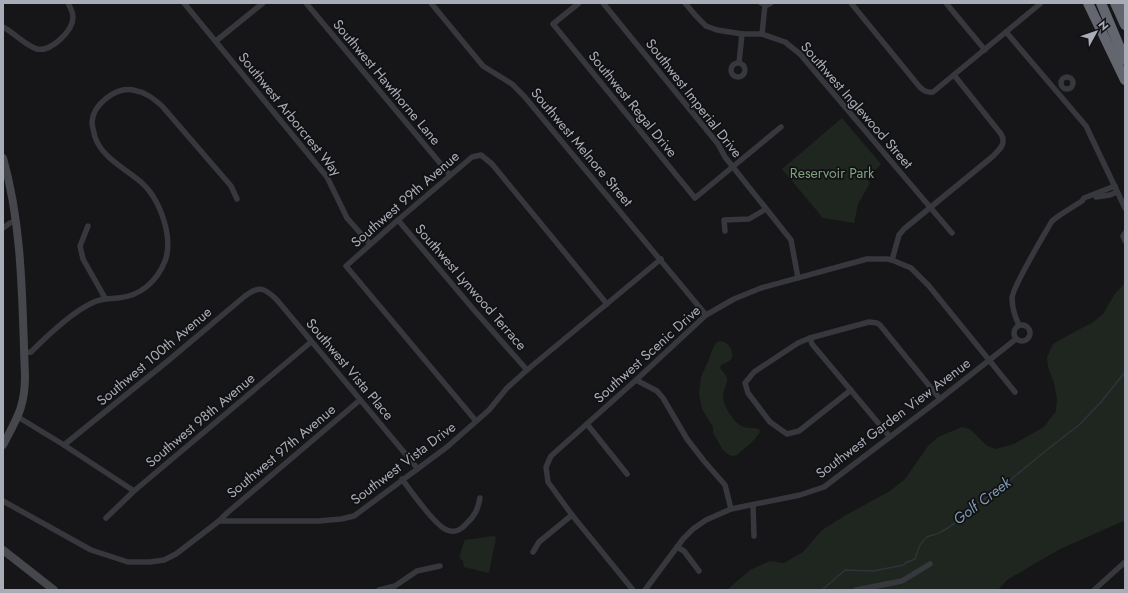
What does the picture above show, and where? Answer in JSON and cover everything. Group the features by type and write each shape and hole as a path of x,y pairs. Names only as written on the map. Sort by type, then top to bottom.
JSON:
{"highway":[{"path":"1088,3 1125,80"},
{"path":"1101,3 1125,60"},
{"path":"1115,3 1125,25"}],"main road":[{"path":"3,158 12,200 20,273 25,390 18,417 3,446"},
{"path":"3,550 54,590"}],"street":[{"path":"3,27 15,34 24,43 41,50 49,47 69,30 74,16 68,3"},
{"name":"Southwest Arborcrest Way","path":"184,3 327,177 347,218 370,244"},
{"path":"216,41 263,3"},
{"name":"Southwest Hawthorne Lane","path":"306,3 450,175"},
{"name":"Southwest Melnore Street","path":"431,3 483,66 512,84 524,96 706,315"},
{"name":"Southwest Regal Drive","path":"579,3 553,24 696,198 734,167"},
{"name":"Southwest Imperial Drive","path":"603,3 718,144 725,157 791,240 798,278"},
{"name":"Southwest Inglewood Street","path":"685,3 706,26 716,30 742,34 762,34 785,42 800,54 952,233"},
{"path":"762,34 763,4 771,3"},
{"path":"851,3 924,91 930,93 985,50 1041,3"},
{"path":"946,3 985,50"},
{"path":"1006,32 1089,130 1125,208"},
{"path":"739,63 742,34"},
{"path":"892,260 899,234 929,207 1000,149 1004,142 1004,138 954,75"},
{"path":"1056,91 1062,87"},
{"path":"24,353 31,352 80,310 92,302 105,298 132,296 147,288 158,276 166,259 168,238 163,216 155,201 143,184 105,153 95,137 92,122 98,107 106,98 115,92 128,89 137,90 151,96 162,106 231,186 237,199"},
{"path":"734,167 781,127"},
{"name":"Southwest 99th Avenue","path":"476,421 346,266 370,244 472,157 481,155 492,164 607,304"},
{"path":"1016,339 1014,332 1019,326 1014,315 1012,298 1014,290 1052,221 1082,201 1098,196 1110,195 1116,189"},
{"path":"725,231 724,220 749,219 766,210"},
{"name":"Southwest Lynwood Terrace","path":"398,220 527,370"},
{"path":"3,228 15,221"},
{"path":"88,226 80,246 83,259 105,298"},
{"path":"1125,233 1123,236 1125,241"},
{"name":"Southwest Vista Drive","path":"219,521 319,521 354,516 447,447 493,406 507,388 527,370 661,260"},
{"name":"Southwest Scenic Drive","path":"633,590 572,515 548,482 546,467 551,456 706,315 734,299 798,278 867,260 892,260 911,268 934,292 1015,392"},
{"name":"Southwest Vista Place","path":"261,289 269,292 277,300 418,469"},
{"name":"Southwest 100th Avenue","path":"64,445 169,360 248,293 252,290 261,289"},
{"path":"851,390 799,431 787,434 770,422 748,394 745,383 754,372 798,342 869,322 877,323 940,399"},
{"name":"Southwest Garden View Avenue","path":"645,590 678,546 693,529 706,520 731,509 800,495 824,487 1016,339 1024,342 1030,336 1030,331 1027,326 1019,326"},
{"path":"810,338 812,344 890,437"},
{"name":"Southwest 98th Avenue","path":"106,518 134,491 312,342"},
{"path":"636,380 657,391 664,398 688,439 704,461 725,485 731,509"},
{"name":"Southwest 97th Avenue","path":"219,521 360,400"},
{"path":"18,417 134,491"},
{"path":"587,424 627,474"},
{"path":"402,479 438,525 448,531 459,530 471,520 477,512 480,498"},
{"path":"3,501 91,550 128,562 150,562 170,557 219,521"},
{"path":"752,505 754,536"},
{"path":"533,552 539,542 572,515"},
{"path":"678,546 684,551 699,571"},
{"path":"1094,590 1125,562"},
{"path":"856,590 902,580 930,564"},
{"path":"378,590 396,586 417,571 440,566"}],"green space":[{"name":"Reservoir Park","path":"842,118 881,164 867,179 870,183 858,204 854,223 823,218 782,169"},
{"path":"1125,283 1125,521 1060,549 1007,580 998,590 727,590 750,570 770,561 784,563 803,552 822,530 890,491 905,479 928,446 938,437 962,427 970,429 987,446 996,449 1014,444 1044,427 1056,411 1057,399 1054,383 1048,367 1047,357 1053,344 1092,323 1103,314 1114,295"},
{"path":"720,341 728,345 731,349 732,355 732,358 721,365 720,368 727,378 723,397 725,405 733,419 740,425 746,428 759,429 760,432 754,440 737,455 733,456 729,455 723,450 713,433 713,427 702,409 699,394 701,377 713,348 716,343"},
{"path":"493,536 496,537 489,573 464,567 463,561 459,557 465,540"}],"waterway":[{"name":"Golf Creek","path":"822,590 845,570 873,571 904,565 905,563 915,559 921,544 927,537 938,534 952,526 960,519 968,508 992,495 1079,425 1101,402 1125,372"}]}
